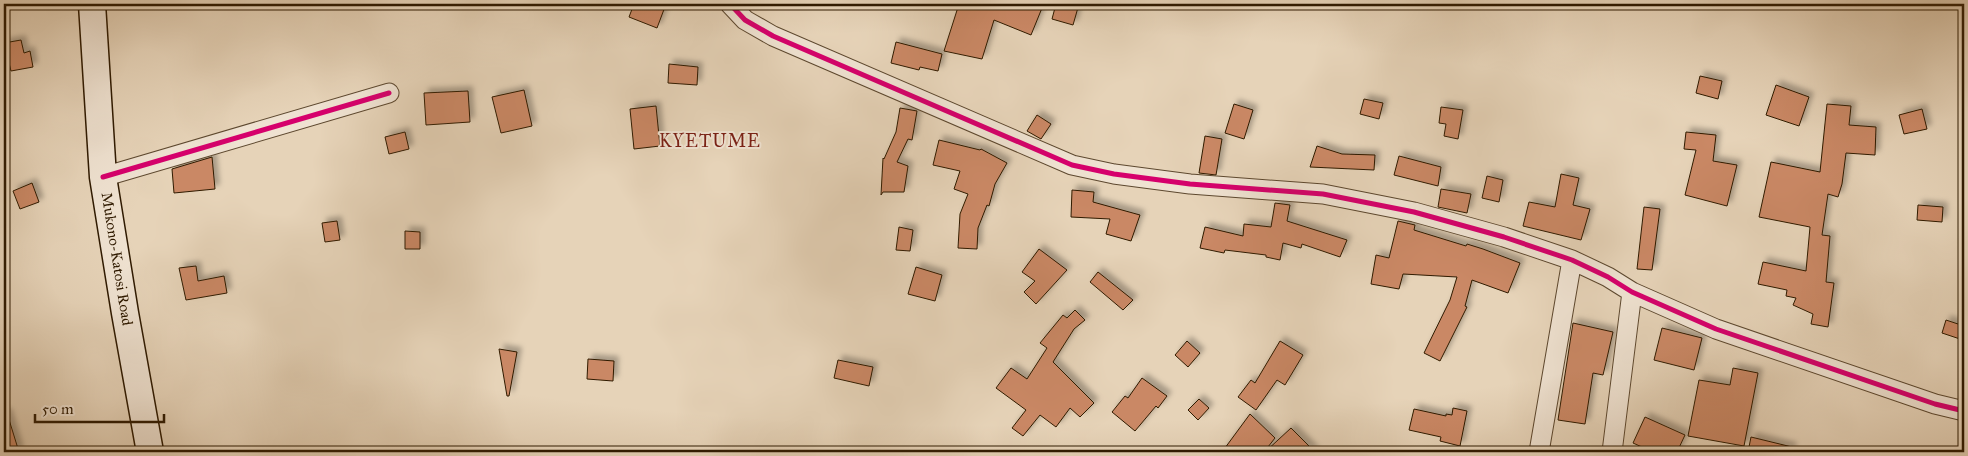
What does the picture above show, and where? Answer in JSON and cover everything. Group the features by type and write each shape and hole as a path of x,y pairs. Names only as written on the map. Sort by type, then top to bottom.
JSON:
{"main road":[{"name":"Mukono-Katosi Road","path":"92,4 103,177 150,452"}],"street":[{"path":"730,4 745,20 773,36 1072,165 1114,174 1190,184 1323,194 1414,212 1504,237 1572,260 1608,277 1632,292 1716,329 1935,404 1964,411"},
{"path":"103,177 389,93"},
{"path":"1539,452 1572,260"},
{"path":"1612,452 1632,292"}],"building":[{"path":"634,4 666,4 657,28 629,17"},
{"path":"959,4 1033,4 1042,8 1031,35 994,20 982,59 944,51"},
{"path":"1056,4 1079,4 1073,25 1052,19"},
{"path":"21,40 24,53 30,51 33,67 11,71 4,43"},
{"path":"896,42 942,54 938,71 920,67 919,70 891,63"},
{"path":"669,64 698,67 697,85 668,83"},
{"path":"1700,76 1722,81 1718,99 1696,93"},
{"path":"1776,85 1809,97 1799,126 1766,115"},
{"path":"524,90 532,126 501,133 492,97"},
{"path":"468,91 470,122 426,125 424,93"},
{"path":"1364,99 1383,103 1379,119 1360,114"},
{"path":"1234,104 1253,110 1244,139 1225,133"},
{"path":"1827,104 1851,106 1849,125 1876,127 1875,155 1846,153 1842,184 1838,197 1828,194 1822,235 1830,236 1826,282 1834,283 1828,327 1811,324 1813,314 1793,305 1796,298 1786,296 1787,290 1758,284 1763,262 1806,271 1810,227 1759,217 1771,162 1820,172"},
{"path":"656,106 660,146 634,149 630,109"},
{"path":"1441,107 1463,110 1458,139 1444,136 1446,124 1439,123"},
{"path":"900,108 917,111 912,140 908,139 897,162 908,166 904,192 883,192 881,195 883,158 896,132"},
{"path":"1922,109 1927,129 1904,134 1899,115"},
{"path":"1037,115 1051,124 1041,139 1027,131"},
{"path":"405,132 409,149 389,154 385,137"},
{"path":"1686,132 1716,135 1713,161 1737,165 1727,206 1685,195 1696,150 1684,149"},
{"path":"1205,136 1222,139 1216,175 1199,173"},
{"path":"939,140 981,149 1007,163 995,184 989,206 987,205 978,228 977,249 958,248 960,214 968,194 954,189 960,171 933,165"},
{"path":"1317,146 1342,154 1375,155 1374,170 1310,167"},
{"path":"1399,156 1441,167 1438,186 1394,175"},
{"path":"212,157 215,189 174,193 172,169"},
{"path":"1561,174 1579,178 1573,205 1590,209 1581,240 1523,226 1529,202 1555,207"},
{"path":"1487,176 1503,180 1499,202 1482,198"},
{"path":"32,183 39,202 20,209 13,191"},
{"path":"1441,189 1471,194 1467,213 1438,207"},
{"path":"1072,190 1094,192 1093,202 1140,215 1131,241 1106,234 1110,219 1071,217"},
{"path":"1275,203 1290,205 1287,221 1347,240 1340,257 1302,244 1301,248 1283,243 1280,260 1266,257 1266,255 1225,250 1224,253 1200,248 1205,227 1243,236 1244,224 1271,227"},
{"path":"1918,205 1943,207 1942,222 1917,220"},
{"path":"1644,207 1660,209 1652,270 1637,269"},
{"path":"337,221 340,240 325,242 322,223"},
{"path":"1398,221 1415,225 1414,230 1466,246 1467,244 1520,263 1508,293 1472,280 1465,306 1467,307 1440,361 1424,353 1450,300 1457,277 1403,274 1399,289 1371,284 1376,255 1389,258"},
{"path":"899,227 913,230 910,251 896,250"},
{"path":"405,231 420,232 420,249 405,249"},
{"path":"1039,249 1067,270 1036,304 1024,292 1035,281 1022,272"},
{"path":"196,266 198,281 224,276 227,293 186,300 179,268"},
{"path":"916,267 942,275 935,301 908,294"},
{"path":"1098,272 1133,300 1123,310 1090,282"},
{"path":"1075,310 1085,320 1074,329 1053,362 1094,403 1080,417 1070,408 1056,427 1040,415 1023,436 1012,428 1026,410 996,388 1011,368 1027,379 1047,348 1040,343 1063,315 1067,318"},
{"path":"1946,320 1964,326 1960,339 1942,333"},
{"path":"1573,323 1613,332 1603,375 1593,373 1585,424 1558,420"},
{"path":"1662,328 1702,338 1694,370 1654,360"},
{"path":"1187,341 1200,353 1188,367 1175,355"},
{"path":"1280,341 1303,355 1285,385 1277,380 1256,410 1238,397 1251,380 1255,383"},
{"path":"499,349 517,352 509,396 507,396"},
{"path":"588,359 614,361 613,381 587,379"},
{"path":"838,360 873,367 869,386 834,378"},
{"path":"1733,368 1758,373 1744,446 1688,436 1699,380 1730,385"},
{"path":"1142,378 1167,396 1135,431 1112,412 1125,396 1128,398"},
{"path":"1199,399 1209,408 1198,420 1188,410"},
{"path":"1453,408 1467,411 1460,446 1440,441 1441,437 1409,430 1414,409 1446,416 1446,414 1452,415"},
{"path":"4,413 7,413 19,452 4,452"},
{"path":"1250,414 1275,438 1264,452 1222,452"},
{"path":"1645,417 1685,435 1677,452 1653,452 1633,443"},
{"path":"1291,428 1315,452 1265,452"},
{"path":"1751,437 1792,447 1791,452 1748,452"}],"cycle path":[{"path":"730,4 745,20 773,36 1072,165 1114,174 1190,184 1323,194 1414,212 1504,237 1572,260 1608,277 1632,292 1716,329 1935,404 1964,411"},
{"path":"103,177 389,93"}],"district":[{"name":"KYETUME","path":"710,141"}]}
